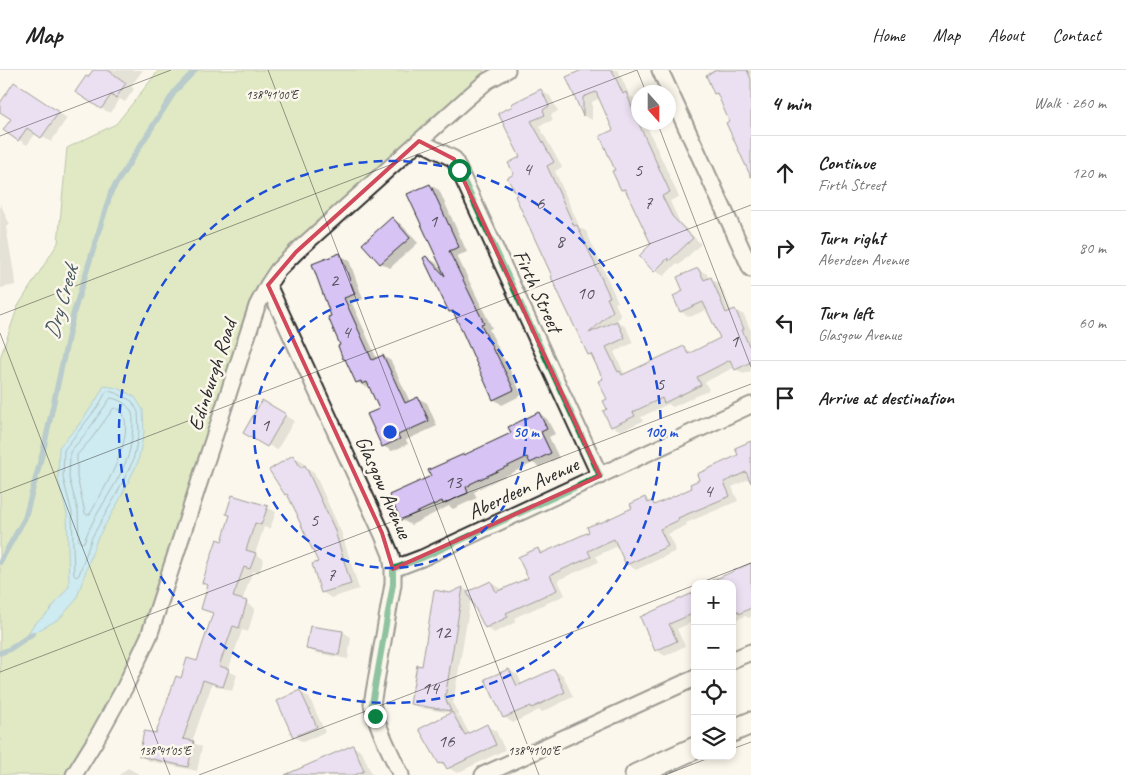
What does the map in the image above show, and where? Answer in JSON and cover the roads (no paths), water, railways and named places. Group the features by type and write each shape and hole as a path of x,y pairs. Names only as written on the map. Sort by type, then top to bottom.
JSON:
{"main road":[{"path":"736,729 751,723"},
{"path":"636,775 691,750"}],"street":[{"name":"Edinburgh Road","path":"74,775 96,741 126,687 148,636 257,306 268,285 278,270 296,252 419,141 484,76 507,70"},
{"path":"660,70 751,269"},
{"name":"Firth Street","path":"419,141 454,159 600,476"},
{"name":"Glasgow Avenue","path":"268,285 391,555 393,584 372,704 381,734 401,775"},
{"name":"Aberdeen Avenue","path":"393,569 422,558 751,406"},
{"path":"736,658 751,652"},
{"path":"483,775 691,680"}],"water":[{"path":"104,386 118,388 135,397 143,410 144,432 138,462 119,501 97,539 76,600 59,619 25,638 34,624 47,614 69,586 67,514 58,479 59,447 77,427"}],"waterway":[{"name":"Dry Creek","path":"0,562 25,518 43,451 73,315 111,192 175,91 195,70"},
{"path":"0,653 10,649 32,634"}]}
